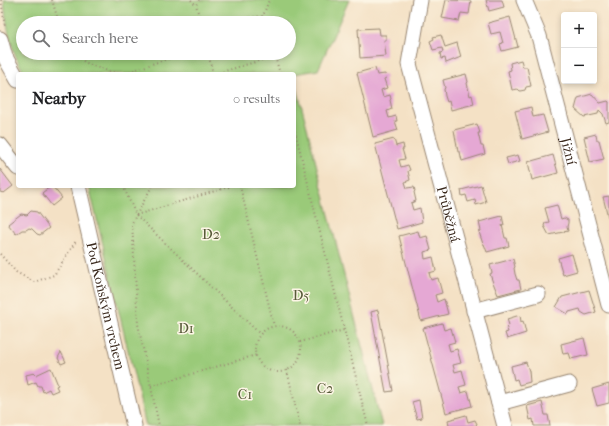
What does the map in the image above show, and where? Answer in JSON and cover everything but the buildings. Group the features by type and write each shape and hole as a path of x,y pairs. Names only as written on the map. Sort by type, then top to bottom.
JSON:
{"street":[{"name":"Průběžná","path":"420,0 409,64 505,426"},
{"name":"Jižní","path":"524,0 539,36 609,304"},
{"path":"0,39 6,57 5,68 16,78"},
{"path":"0,145 16,165"},
{"name":"Pod Koňským vrchem","path":"78,188 134,426"},
{"path":"474,312 538,294"},
{"path":"499,403 569,384"}],"path":[{"path":"52,0 57,16"},
{"path":"191,0 196,5 199,16"},
{"path":"196,5 199,0"},
{"path":"263,16 269,0"},
{"path":"82,60 102,69 113,72"},
{"path":"127,72 164,60"},
{"path":"210,60 213,72"},
{"path":"221,72 261,60"},
{"path":"276,60 279,72"},
{"path":"296,135 368,426"},
{"path":"124,188 136,215 260,334"},
{"path":"151,188 132,223 138,324 159,426"},
{"path":"136,215 225,188"},
{"path":"240,188 274,326"},
{"path":"0,254 16,272 34,282 54,275 87,225"},
{"path":"280,325 295,332 300,342 301,353 296,363 287,370 276,372 271,371 261,365 256,355 255,344 260,334 264,330 280,325"},
{"path":"300,342 344,330"},
{"path":"151,386 256,355"},
{"path":"287,370 300,426"}],"green space":[{"path":"4,0 349,0 318,70 296,74 296,72 24,72 17,60 296,60 296,16 16,16 16,57 8,29"},
{"path":"296,84 382,426 146,426 89,188 296,188"}],"park label":[{"name":"D2","path":"211,234"},
{"name":"D5","path":"301,295"},
{"name":"D1","path":"186,328"},
{"name":"C2","path":"325,388"},
{"name":"C1","path":"245,394"}]}
